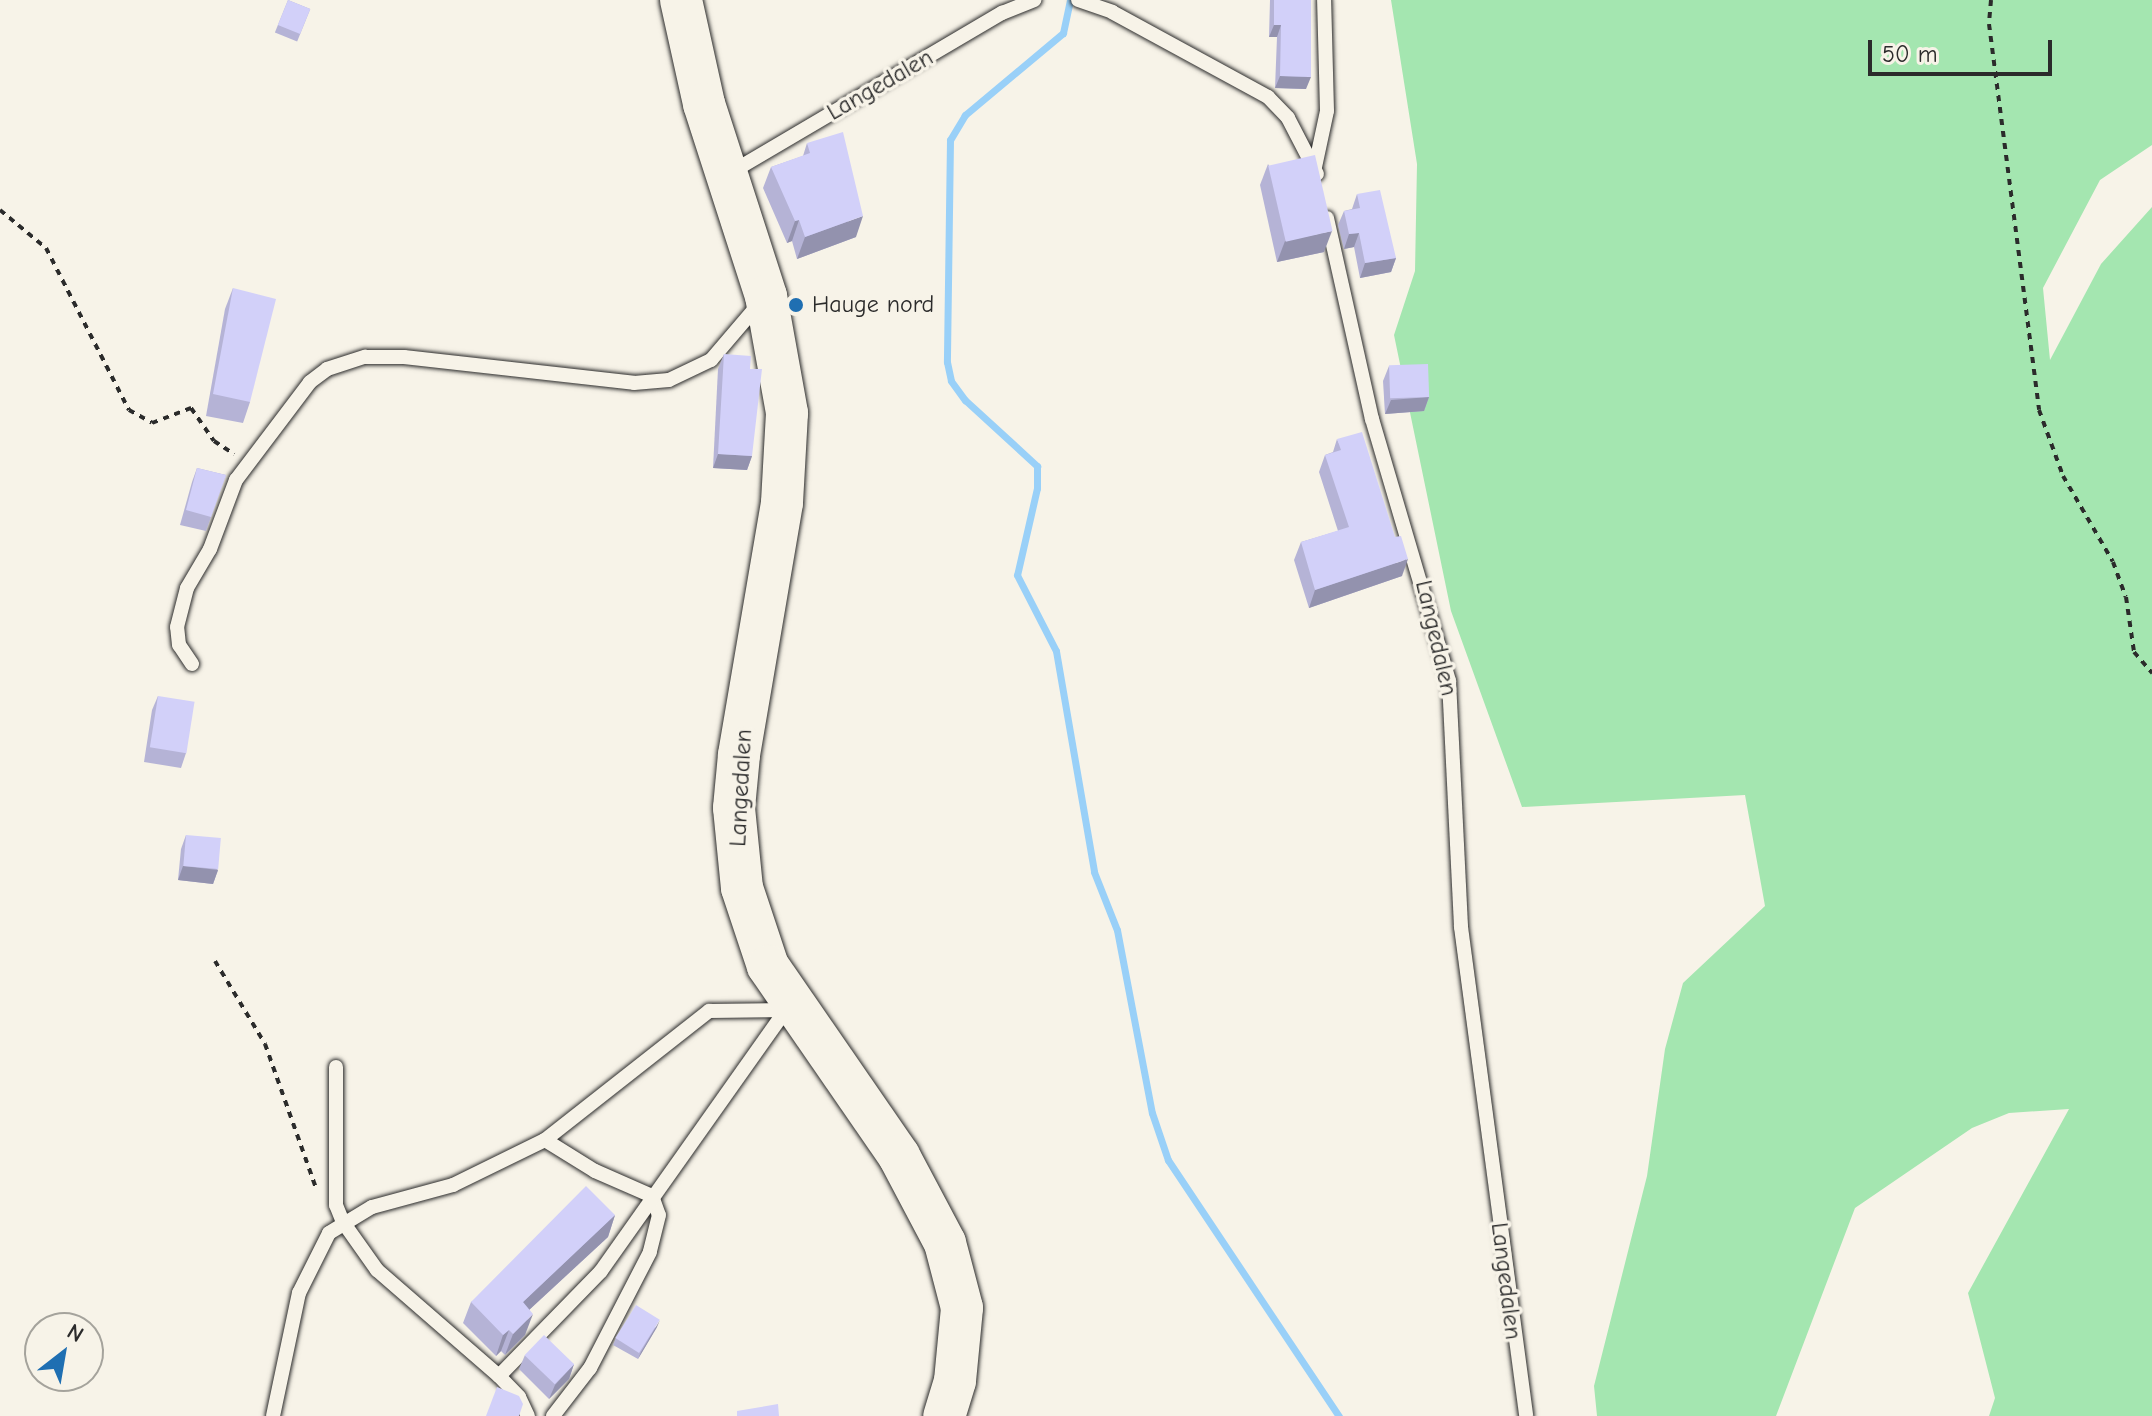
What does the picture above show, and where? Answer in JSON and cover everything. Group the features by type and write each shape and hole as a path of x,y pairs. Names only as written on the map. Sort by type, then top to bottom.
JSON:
{"main road":[{"name":"Langedalen","path":"681,0 704,104 766,296 787,413 786,469 739,755 735,850 752,929 788,1011 899,1156 945,1243 962,1308 955,1381 944,1416"}],"lane":[{"name":"Langedalen","path":"727,174 1002,13 1035,0"},
{"name":"Langedalen","path":"1078,0 1112,12 1268,97 1288,118 1315,167 1372,419 1449,681 1461,927 1526,1416"},
{"path":"1315,167 1325,138 1327,111 1324,0"},
{"path":"192,664 177,636 187,588 210,549 236,480 310,382 343,361 404,357 634,383 669,380 711,360 766,296"},
{"path":"273,1416 307,1270 329,1233 372,1207 488,1171 545,1140 709,1011 726,1007 788,1011"},
{"path":"499,1376 594,1279 788,1011"},
{"path":"336,1067 336,1205 343,1222 407,1299 499,1376 519,1397 528,1416"},
{"path":"545,1140 595,1171 652,1196 659,1215 650,1252 590,1368 553,1416"}],"path":[{"path":"1991,0 1989,24 2039,410 2063,476 2113,562 2126,597 2134,652 2152,673"},
{"path":"0,210 46,248 129,410 152,423 191,408 223,449 256,453"},
{"path":"215,961 265,1044 311,1182 336,1205"}],"green space":[{"path":"1391,0 2152,0 2152,145 2100,180 2043,288 2050,360 2101,264 2152,207 2152,1416 1989,1416 1995,1398 1968,1293 2069,1109 2009,1113 1972,1128 1855,1208 1776,1416 1597,1416 1594,1386 1647,1176 1665,1049 1683,983 1765,906 1745,795 1522,807 1451,611 1394,335 1415,271 1417,164"}],"building":[{"path":"288,0 310,9 300,34 278,25"},
{"path":"1274,0 1311,0 1311,77 1280,76 1281,25 1274,25"},
{"path":"843,132 863,216 805,237 771,167 810,153 807,143"},
{"path":"1315,155 1333,231 1286,242 1268,166"},
{"path":"1380,190 1396,258 1365,263 1359,233 1349,234 1344,211 1360,208 1357,194"},
{"path":"233,288 276,299 250,402 213,394"},
{"path":"724,354 751,356 750,369 762,369 752,456 718,454"},
{"path":"1428,364 1429,397 1390,398 1389,365"},
{"path":"1362,432 1395,537 1401,536 1408,559 1315,590 1301,542 1349,527 1325,455 1341,450 1337,439"},
{"path":"197,468 226,475 211,517 186,510"},
{"path":"158,696 195,702 186,753 150,747"},
{"path":"186,835 221,838 218,869 183,866"},
{"path":"586,1186 615,1215 523,1302 533,1314 513,1334 509,1330 503,1335 471,1302"},
{"path":"636,1305 660,1320 639,1353 615,1338"},
{"path":"544,1335 574,1364 555,1384 525,1355"},
{"path":"497,1387 519,1396 523,1404 519,1416 486,1416"},
{"path":"778,1404 779,1416 737,1416 737,1411"}],"waterway":[{"path":"1070,0 1063,33 965,115 950,140 947,362 951,381 965,400 1037,466 1037,488 1017,575 1056,651 1094,872 1117,930 1152,1113 1168,1160 1339,1416"}],"place":[{"name":"Hauge nord","path":"796,305"}]}
